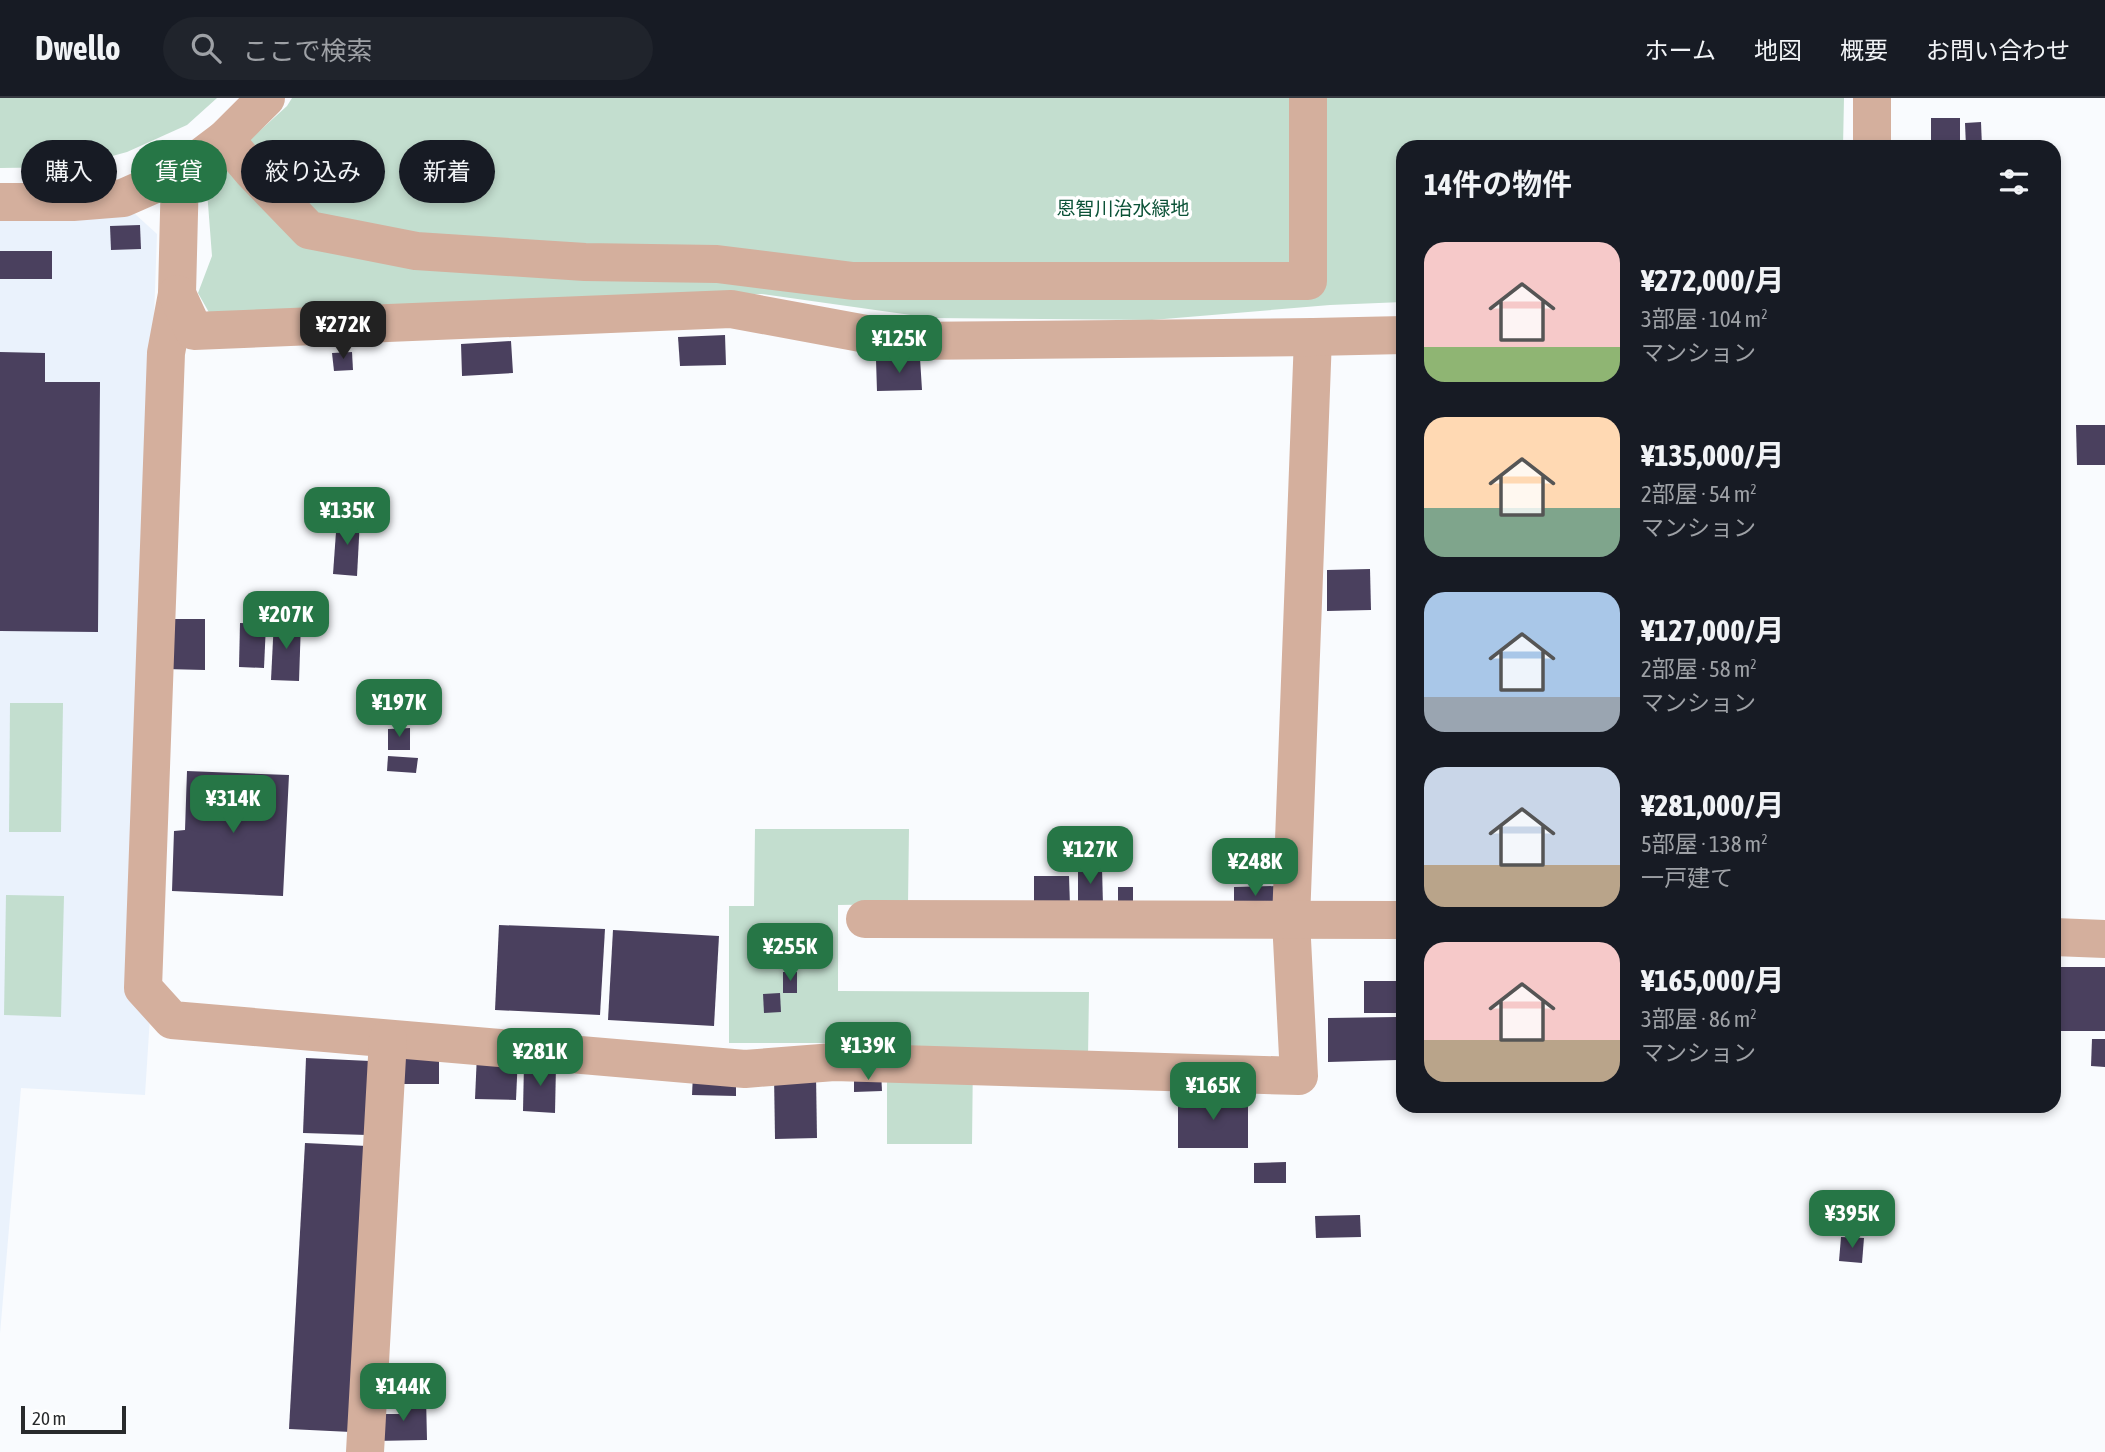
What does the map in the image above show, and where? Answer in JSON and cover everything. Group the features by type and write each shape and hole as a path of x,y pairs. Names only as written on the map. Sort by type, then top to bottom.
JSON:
{"street":[{"path":"266,98 225,139 309,230 416,251 585,262 717,264 853,281 1307,281 1308,98"},
{"path":"1872,98 1872,140"},
{"path":"0,202 73,202 122,198 131,194"},
{"path":"179,203 177,294 166,353 143,988 172,1020 745,1069 834,1062 1299,1076 1291,920 1313,337"},
{"path":"177,294 194,331 732,309 904,341 1396,335"},
{"path":"865,919 1396,920"},
{"path":"2061,937 2105,939"},
{"path":"365,1452 388,1039"}],"shaded area":[{"path":"0,214 135,214 157,234 130,995 150,1017 145,1095 21,1088 0,1334"}],"green space":[{"path":"0,98 217,98 187,125 154,140 131,140 131,150 127,152 117,155 117,140 21,140 21,168 0,168"},
{"name":"恩智川治水緑地","path":"292,98 1844,98 1843,140 1396,140 1396,302 1152,320 932,318 762,294 211,316 198,293 212,256 208,203 227,203 227,161 241,148 241,203 385,203 385,140 250,140 287,106"},
{"path":"10,703 63,703 61,832 9,832"},
{"path":"755,829 909,829 908,904 838,905 838,991 1089,992 1088,1057 973,1056 972,1144 887,1144 887,1043 729,1043 729,906 754,906"},
{"path":"6,895 64,896 61,1017 4,1015"}],"building":[{"path":"1931,118 1960,118 1960,140 1931,140"},
{"path":"1981,122 1982,140 1966,140 1965,123"},
{"path":"140,225 141,249 111,250 110,226"},
{"path":"0,251 52,251 52,279 0,279"},
{"path":"725,335 726,365 680,366 678,337"},
{"path":"511,341 513,373 462,376 461,344"},
{"path":"0,352 45,353 45,382 100,382 98,632 0,631"},
{"path":"352,352 353,370 334,371 332,353"},
{"path":"920,358 922,390 877,391 876,360"},
{"path":"2076,425 2105,425 2105,465 2077,465"},
{"path":"337,518 360,519 357,576 333,574"},
{"path":"1370,569 1371,610 1327,611 1327,570"},
{"path":"166,619 205,619 205,670 165,669"},
{"path":"274,620 301,622 299,681 271,680"},
{"path":"240,623 266,624 264,668 239,667"},
{"path":"410,728 410,750 388,750 388,729"},
{"path":"388,756 418,758 416,773 387,771"},
{"path":"187,771 289,775 283,896 172,891 174,831 185,830"},
{"path":"1078,867 1102,867 1103,906 1078,905"},
{"path":"1034,876 1069,876 1070,906 1034,907"},
{"path":"1277,886 1277,909 1234,910 1234,887"},
{"path":"1118,887 1133,887 1133,908 1118,909"},
{"path":"499,925 605,929 600,1015 495,1010"},
{"path":"613,930 719,936 714,1026 608,1020"},
{"path":"2061,967 2105,967 2105,1031 2061,1031"},
{"path":"783,972 797,972 797,993 783,993"},
{"path":"1364,981 1396,981 1396,1013 1364,1013"},
{"path":"780,993 781,1012 764,1013 763,994"},
{"path":"1396,1017 1396,1060 1328,1062 1328,1018"},
{"path":"2092,1039 2105,1039 2105,1067 2091,1066"},
{"path":"396,1052 439,1053 439,1084 396,1084"},
{"path":"477,1054 518,1055 516,1100 475,1099"},
{"path":"306,1058 370,1061 367,1135 303,1133"},
{"path":"524,1063 556,1065 555,1113 523,1111"},
{"path":"881,1071 882,1091 854,1092 854,1072"},
{"path":"693,1074 736,1075 736,1096 692,1095"},
{"path":"774,1075 816,1075 817,1138 775,1139"},
{"path":"1178,1096 1248,1097 1248,1148 1178,1148"},
{"path":"305,1143 367,1146 351,1432 289,1429"},
{"path":"1286,1162 1286,1183 1254,1183 1254,1163"},
{"path":"1360,1215 1361,1237 1316,1238 1315,1216"},
{"path":"1841,1237 1864,1238 1862,1263 1839,1261"},
{"path":"426,1396 427,1440 374,1441 374,1414 406,1414 406,1397"}]}
